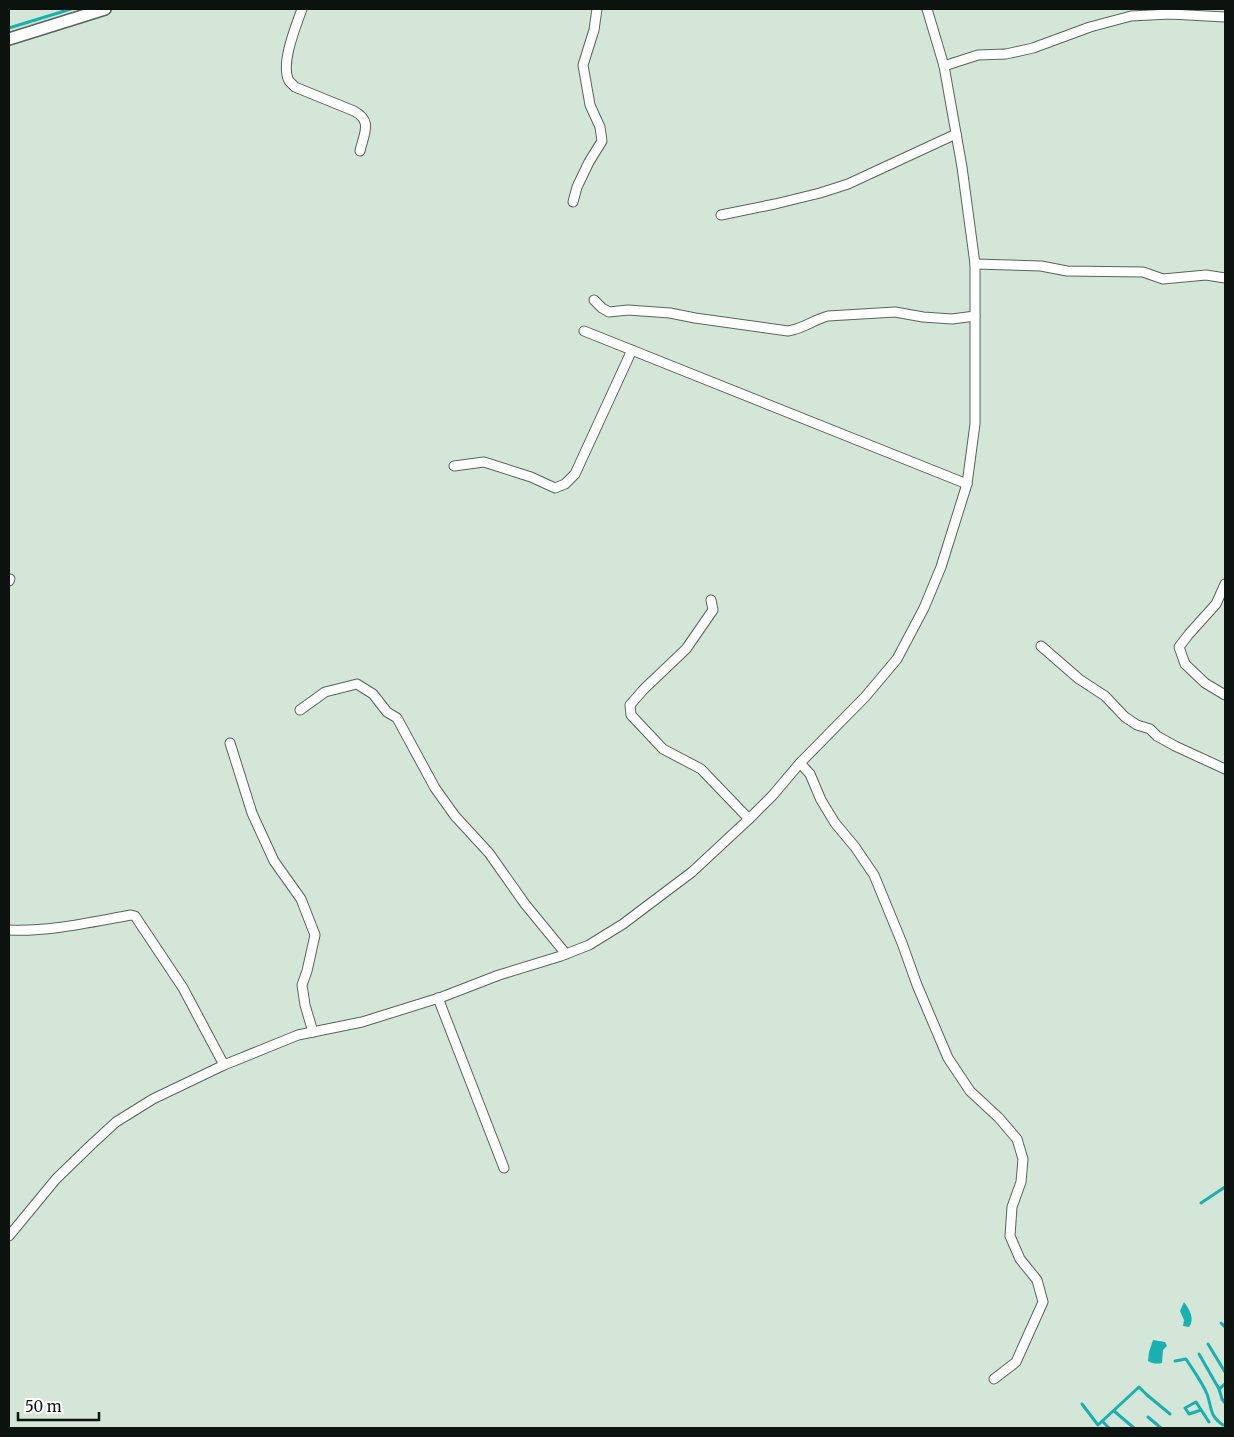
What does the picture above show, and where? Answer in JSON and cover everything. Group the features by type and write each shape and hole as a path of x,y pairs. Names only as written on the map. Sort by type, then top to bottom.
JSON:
{"street":[{"path":"9,39 105,9"},
{"path":"302,9 288,58 287,74 289,81 295,87 362,115 366,126 360,150"},
{"path":"572,202 589,162 602,141 600,127 590,105 583,65 594,30 597,9"},
{"path":"9,1236 56,1178 116,1122 153,1099 224,1065 298,1035 362,1022 438,998 589,945 623,924 692,872 773,796 800,762 865,697 897,659 924,608 941,566 967,484 975,424 976,264 944,66 927,9"},
{"path":"944,66 978,55 1006,54 1033,48 1090,27 1132,16 1170,14 1225,18"},
{"path":"721,215 775,204 848,184 956,134"},
{"path":"976,264 1040,266 1066,271 1143,272 1163,279 1206,275 1225,278"},
{"path":"594,300 609,312 628,310 670,313 788,331 799,329 828,316 895,312 923,317 952,319 975,316"},
{"path":"584,331 967,484"},
{"path":"454,466 484,462 531,477 555,488 565,484 575,474 632,350"},
{"path":"1225,584 1216,604 1179,647 1185,664 1204,683 1225,695"},
{"path":"711,600 713,610 686,649 630,705 631,714 663,749 701,769 749,819"},
{"path":"1041,646 1079,679 1105,696 1137,725 1150,729 1157,736 1175,746 1225,769"},
{"path":"300,710 325,692 357,684 374,694 387,712 398,718 439,794 489,853 525,904 566,954"},
{"path":"230,743 252,813 274,861 300,899 314,932 315,939 302,985 305,1005 313,1032"},
{"path":"800,762 810,774 821,800 835,824 855,847 874,875 948,1058 970,1091 1018,1139 1023,1159 1021,1182 1012,1207 1010,1236 1020,1259 1037,1280 1043,1302 1016,1362 994,1380"},
{"path":"9,930 25,931 131,915 135,916 182,988 224,1065"},
{"path":"438,998 504,1168"}],"water":[{"path":"1184,1302 1192,1318 1189,1327 1183,1326 1184,1320 1180,1311"},
{"path":"1153,1340 1165,1342 1167,1346 1163,1350 1162,1363 1155,1364 1148,1361"}],"waterway":[{"path":"9,28 71,9"},
{"path":"1201,1203 1225,1187"},
{"path":"1221,1323 1225,1327"},
{"path":"1208,1344 1225,1372"},
{"path":"1199,1354 1225,1403"},
{"path":"1175,1361 1186,1359 1205,1390 1213,1415 1223,1425"},
{"path":"1219,1389 1225,1384"},
{"path":"1082,1404 1098,1425 1139,1387 1170,1414"},
{"path":"1201,1410 1189,1414 1185,1408 1196,1402 1209,1422"},
{"path":"1114,1411 1134,1428"},
{"path":"1148,1417 1161,1428"},
{"path":"1102,1421 1109,1428"}]}
